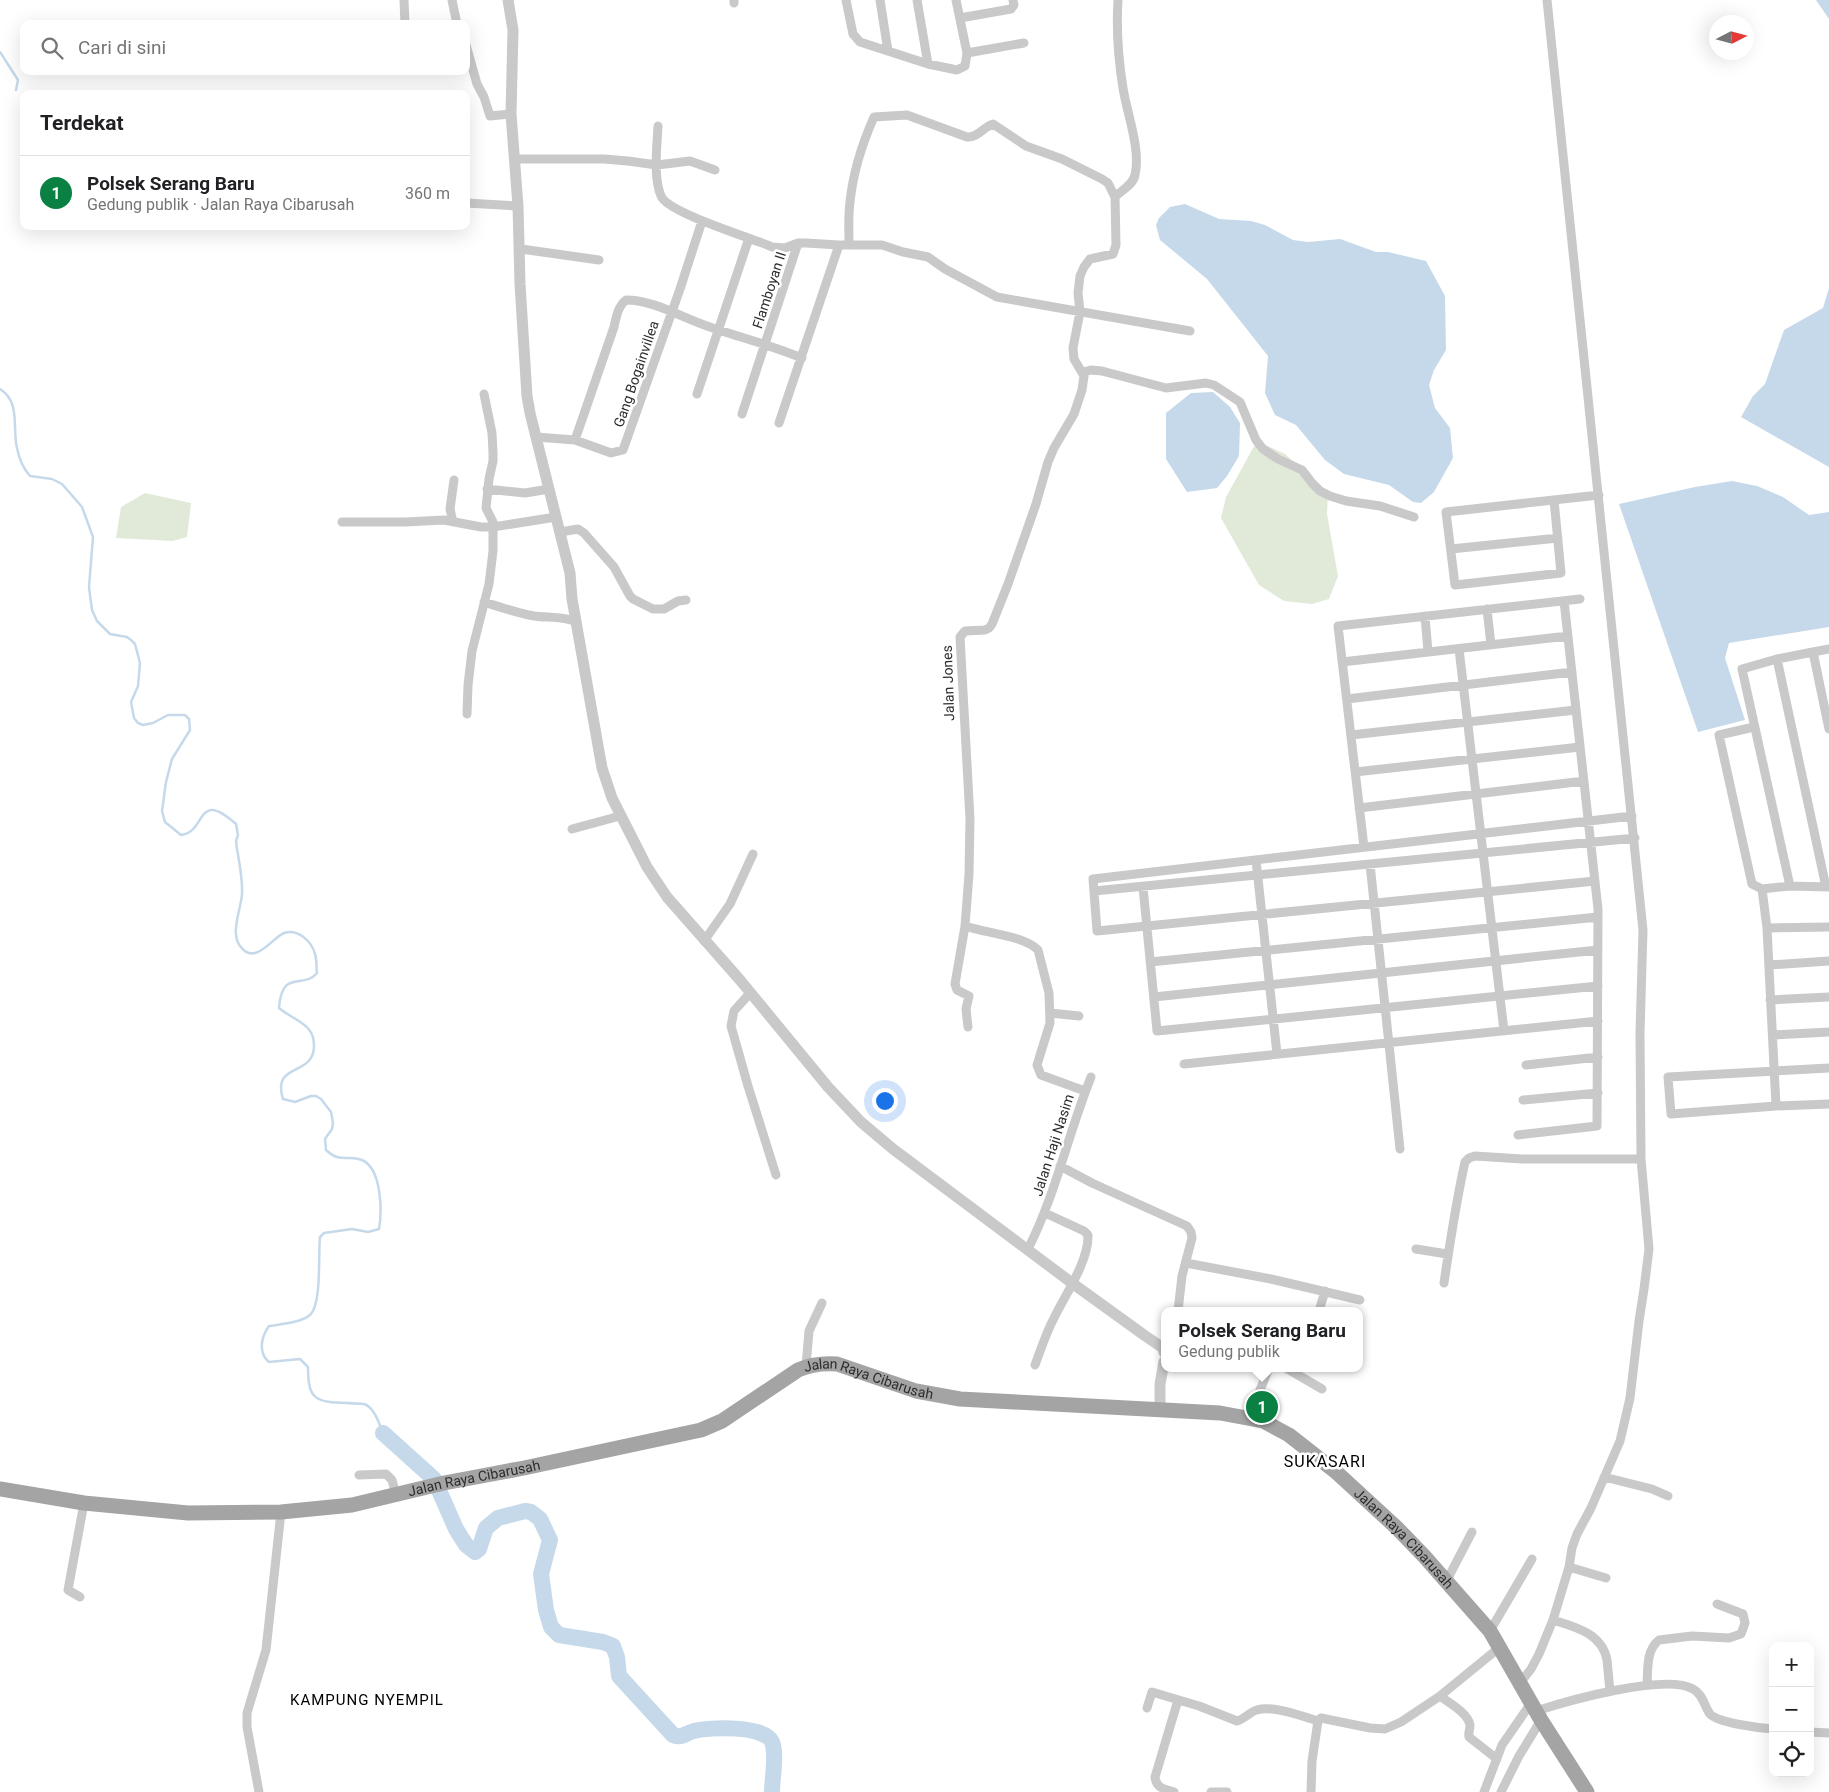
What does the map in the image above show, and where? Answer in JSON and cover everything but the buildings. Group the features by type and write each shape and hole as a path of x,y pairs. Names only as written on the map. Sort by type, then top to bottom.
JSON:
{"main road":[{"name":"Jalan Raya Cibarusah","path":"0,1489 84,1503 188,1513 281,1512 352,1504 701,1430 722,1421 790,1374 806,1366 826,1363 837,1364 916,1391 960,1399 1160,1409 1249,1417 1276,1427 1335,1471 1397,1528 1447,1580 1490,1631 1536,1712 1587,1792"}],"street":[{"path":"404,0 405,20"},
{"path":"452,0 456,20"},
{"path":"508,0 513,30 511,114 528,396 536,437 570,573 576,622 602,768 620,816 647,867 667,897 828,1087 861,1122 893,1149 1072,1283 1161,1347"},
{"path":"846,0 853,34 860,42 928,64 957,70 965,66 967,53 956,0"},
{"path":"880,0 888,51"},
{"path":"917,0 928,64"},
{"path":"960,18 1010,9 1014,4 1013,0"},
{"path":"849,245 850,204 854,175 867,132 874,117 907,116 967,137 973,137 993,124 1026,146 1062,159 1102,179 1108,183 1115,197 1132,183 1135,176 1136,160 1117,54 1118,0"},
{"path":"1520,1682 1531,1669 1539,1654 1553,1620 1577,1534 1591,1508 1622,1435 1630,1398 1649,1249 1641,1159 1640,1033 1643,930 1547,0"},
{"path":"967,53 1024,43"},
{"path":"470,59 477,84 490,116 511,114"},
{"path":"658,126 657,165 660,193 664,202 702,221 779,248 798,243 882,245 903,252 925,255 945,269 997,297 1190,331"},
{"path":"514,159 628,160 657,165 690,161 715,170"},
{"name":"Jalan Jones","path":"968,1027 966,1009 969,996 956,990 955,984 966,926 970,819 960,638 965,631 985,630 992,624 1036,504 1048,462 1078,406 1084,381 1074,355 1074,340 1080,312 1079,283 1084,267 1090,259 1113,254 1116,245 1115,197"},
{"path":"470,203 518,206"},
{"name":"Gang Bogainvillea","path":"536,437 575,440 611,453 623,450 702,221"},
{"path":"697,394 749,238"},
{"name":"Flamboyan II","path":"742,414 798,243"},
{"path":"779,424 839,245"},
{"path":"520,249 599,260"},
{"path":"575,440 622,303 626,300 672,311 719,330 802,358"},
{"path":"1082,372 1102,370 1166,388 1206,383 1214,385 1240,402 1256,440 1264,449 1278,459 1302,470 1320,491 1346,502 1380,506 1414,517"},
{"path":"467,714 472,651 489,584 493,558 493,527 486,508 493,461 492,433 484,394"},
{"path":"453,522 450,509 454,480"},
{"path":"488,489 525,493 549,489"},
{"path":"1554,500 1561,574 1456,585 1446,512 1554,500 1599,495"},
{"path":"342,522 439,520 480,527 493,527 556,517"},
{"path":"560,532 578,529 584,533 618,572 630,596 643,604 653,609 664,609 678,601 686,600"},
{"path":"1451,549 1558,538"},
{"path":"1364,847 1338,626 1580,599"},
{"path":"1518,1135 1598,1126 1598,916 1564,600"},
{"path":"484,602 522,614 548,616 576,622"},
{"path":"1487,609 1491,645"},
{"path":"1425,616 1428,652"},
{"path":"1342,662 1568,636"},
{"path":"1460,649 1504,1031"},
{"path":"1790,886 1742,669 1829,649"},
{"path":"1813,652 1829,729"},
{"path":"1754,727 1719,735 1752,884 1762,889 1790,886 1827,887 1778,660"},
{"path":"1347,699 1572,672"},
{"path":"1351,735 1576,710"},
{"path":"1355,772 1580,747"},
{"path":"1359,808 1584,781"},
{"path":"572,829 620,816"},
{"path":"1595,881 1097,930 1093,879 1632,816"},
{"path":"1094,891 1634,838"},
{"path":"704,941 730,904 753,854"},
{"path":"1256,860 1276,1054"},
{"path":"1370,864 1400,1149"},
{"path":"1143,886 1157,1031 1598,986"},
{"path":"1762,889 1767,928 1776,1106"},
{"path":"1150,962 1598,916"},
{"name":"Jalan Haji Nasim","path":"966,926 1034,945 1038,950 1049,993 1050,1013 1049,1030 1037,1065 1038,1071 1041,1075 1086,1091 1045,1213 1028,1249"},
{"path":"1767,928 1829,926"},
{"path":"1154,997 1598,950"},
{"path":"1769,965 1829,961"},
{"path":"750,993 734,1011 731,1026 776,1175"},
{"path":"1770,1000 1829,997"},
{"path":"1050,1013 1079,1016"},
{"path":"1184,1064 1598,1021"},
{"path":"1773,1035 1829,1032"},
{"path":"1526,1064 1598,1057"},
{"path":"1829,1068 1668,1077 1671,1114 1829,1104"},
{"path":"1086,1091 1091,1077"},
{"path":"1523,1100 1598,1093"},
{"path":"1444,1283 1447,1254 1465,1162 1469,1158 1475,1156 1522,1159 1641,1159"},
{"path":"1060,1166 1092,1183 1187,1226 1192,1238 1182,1276 1178,1307"},
{"path":"1035,1365 1053,1320 1085,1254 1088,1235 1045,1213"},
{"path":"1416,1249 1447,1254"},
{"path":"1186,1263 1257,1276 1360,1300"},
{"path":"1320,1307 1325,1291"},
{"path":"806,1366 809,1331 822,1303"},
{"path":"1160,1409 1162,1372"},
{"path":"1249,1417 1267,1372"},
{"path":"1293,1372 1322,1388"},
{"path":"359,1475 386,1474 392,1480 396,1495"},
{"path":"1604,1477 1652,1489 1668,1496"},
{"path":"80,1597 68,1590 84,1503"},
{"path":"259,1792 247,1727 247,1713 266,1650 281,1512"},
{"path":"1447,1580 1472,1532"},
{"path":"1490,1631 1532,1559"},
{"path":"1569,1567 1606,1578"},
{"path":"1647,1685 1651,1651 1659,1640 1692,1636 1729,1638 1741,1634 1745,1623 1742,1614 1717,1604"},
{"path":"1553,1620 1578,1627 1594,1637 1605,1654 1610,1692"},
{"path":"1147,1708 1152,1692 1199,1706 1237,1721 1254,1711 1268,1708 1318,1721 1324,1718 1370,1728 1386,1729 1401,1722 1440,1696 1500,1647"},
{"path":"1484,1792 1502,1745 1536,1712 1570,1701 1610,1692 1647,1685 1672,1684 1694,1689 1715,1718 1769,1728"},
{"path":"1440,1696 1467,1718 1470,1728 1469,1737 1497,1759"},
{"path":"1174,1792 1159,1787 1155,1777 1178,1700"},
{"path":"1501,1792 1519,1756 1536,1712"},
{"path":"1311,1792 1312,1761 1318,1721"},
{"path":"1814,1732 1829,1732"}],"green space":[{"path":"1257,441 1285,454 1328,492 1327,514 1338,576 1329,599 1312,604 1284,601 1259,585 1221,518 1226,497"},
{"path":"145,493 191,503 187,537 173,541 116,538 121,507"}],"water":[{"path":"1816,0 1829,0 1829,19"},
{"path":"1185,204 1219,219 1251,221 1265,225 1293,240 1308,242 1340,239 1376,252 1388,252 1426,261 1445,296 1446,350 1434,370 1429,385 1435,408 1450,428 1453,458 1434,492 1421,503 1413,502 1389,485 1344,474 1325,460 1296,425 1275,415 1265,393 1268,356 1207,279 1160,240 1156,225 1159,218 1170,207"},
{"path":"1829,288 1829,467 1741,417 1753,396 1765,384 1784,330 1823,308"},
{"path":"1213,392 1230,407 1240,423 1239,456 1217,488 1187,492 1166,459 1166,413 1191,393"},
{"path":"1732,481 1757,486 1783,497 1809,515 1829,512 1829,627 1729,643 1725,658 1745,720 1698,732 1619,504 1695,487"}],"waterway":[{"path":"0,52 18,80 16,90"},
{"path":"0,389 7,394 11,401 17,448 25,470 30,476 52,479 62,484 82,507 93,537 89,587 92,610 97,621 110,634 127,637 135,644 140,663 138,686 131,702 134,718 143,725 153,723 168,715 185,715 189,719 190,730 172,759 166,782 162,811 165,822 181,835 195,827 208,811 214,810 236,824 238,835 236,841 242,888 236,934 237,941 246,952 258,952 284,933 289,932 294,932 304,937 313,949 317,973 306,980 289,984 284,988 281,996 279,1008 308,1028 313,1036 314,1046 312,1056 307,1062 283,1079 281,1087 283,1099 295,1102 316,1096 321,1099 331,1112 333,1123 332,1129 325,1139 326,1150 336,1157 362,1160 374,1172 380,1202 379,1229 368,1232 352,1229 324,1233 320,1237 319,1278 314,1309 310,1315 301,1320 269,1326 264,1335 262,1350 269,1362 300,1359 308,1367 310,1387 316,1397 328,1402 364,1404 368,1406 376,1416 383,1433"},
{"path":"383,1433 434,1479 456,1529 466,1545 475,1552 479,1549 486,1528 498,1518 525,1511 531,1512 540,1519 550,1540 541,1574 546,1610 551,1627 559,1635 603,1642 613,1646 617,1657 619,1676 673,1735 682,1736 694,1731 723,1728 748,1730 767,1736 772,1742 774,1753 772,1792"}],"place":[{"name":"Polsek Serang Baru","path":"1262,1407"}],"district":[{"name":"SUKASARI","path":"1325,1461"},
{"name":"KAMPUNG NYEMPIL","path":"367,1700"}]}
